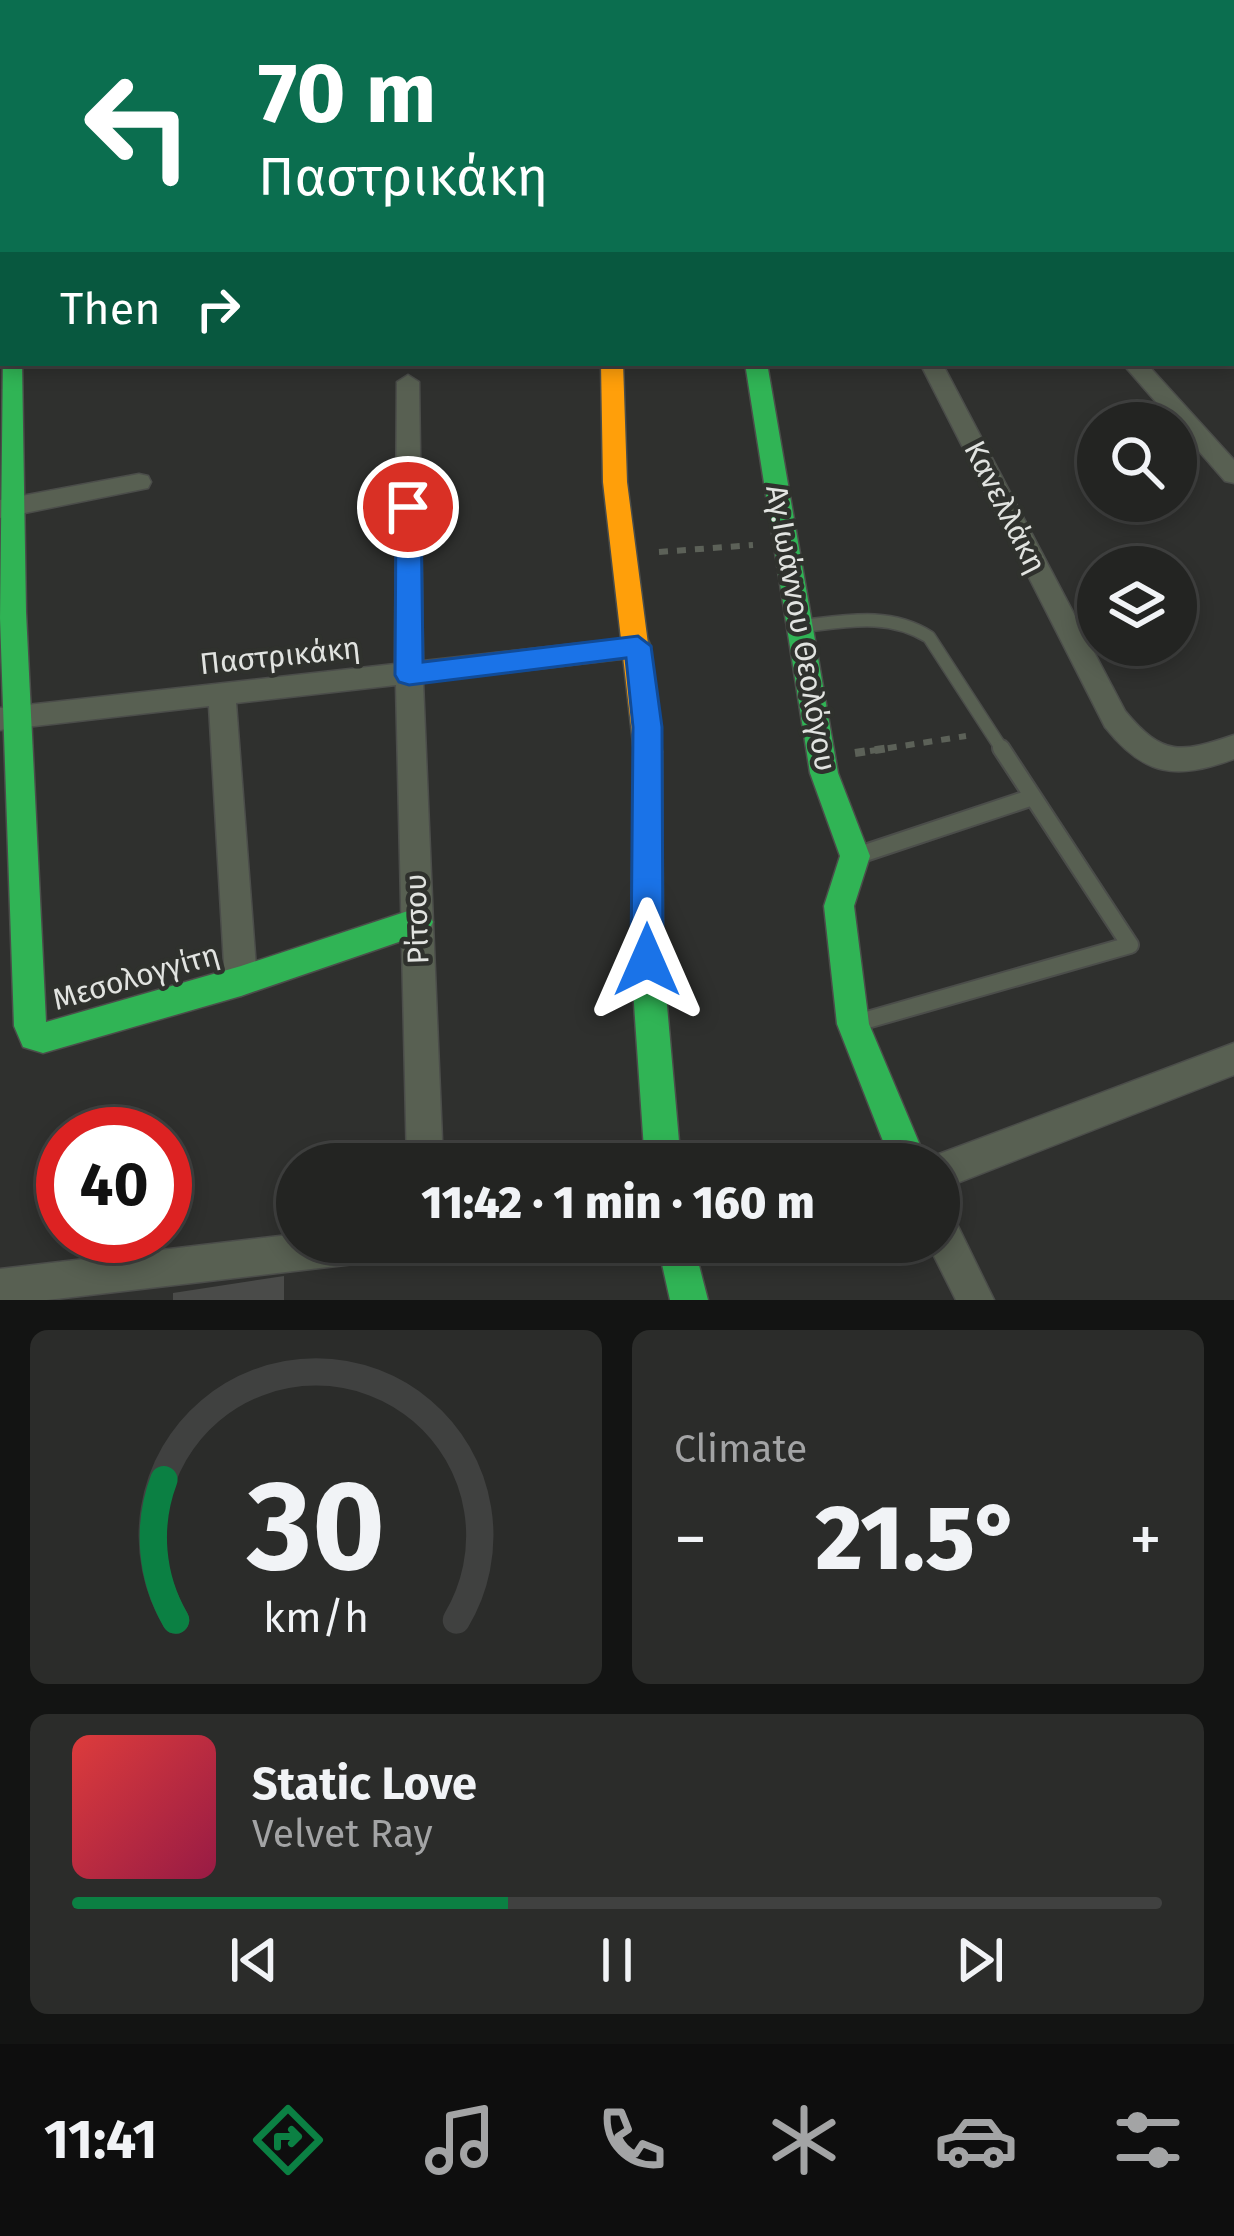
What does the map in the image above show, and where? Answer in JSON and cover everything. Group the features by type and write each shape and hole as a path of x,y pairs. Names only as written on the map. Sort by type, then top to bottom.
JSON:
{"street":[{"name":"Μεσολογγίτη","path":"11,366 4,508 11,838 30,1027 35,1036 43,1038 241,981 417,922"},
{"path":"612,366 615,482 648,727 647,960 661,1143"},
{"name":"Αγ.Ιωάννου Θεολόγου","path":"756,366 822,759 854,856"},
{"name":"Κανελλάκη","path":"933,366 1130,740 1151,756 1190,764 1234,747"},
{"path":"1136,366 1234,475"},
{"name":"Ρίτσου","path":"408,382 409,675 424,1143"},
{"path":"4,508 139,482"},
{"name":"Παστρικάκη","path":"8,718 638,646"},
{"path":"222,697 241,981"},
{"path":"854,856 839,906 853,1024 901,1143"},
{"path":"960,1164 1234,1059"},
{"path":"0,1287 276,1255"},
{"path":"680,1263 689,1300"},
{"path":"957,1263 975,1300"}],"lane":[{"path":"798,627 889,618 913,624 945,656 1130,945 853,1024"},
{"path":"854,856 1034,797"}],"path":[{"path":"625,555 745,546"},
{"path":"822,759 992,732"}],"building":[{"path":"284,1276 284,1300 173,1300 173,1293"}],"traffic: fast":[{"path":"11,366 13,612 30,1026 35,1036 43,1038 241,981 417,922"},
{"path":"756,366 824,773 855,856 839,906 853,1024 901,1143"},
{"path":"648,752 647,960 661,1143"},
{"path":"680,1263 689,1300"}],"traffic: slow":[{"path":"612,366 615,482 648,752"}],"route":[{"path":"408,507 409,675 638,646 648,727 647,960"}]}
